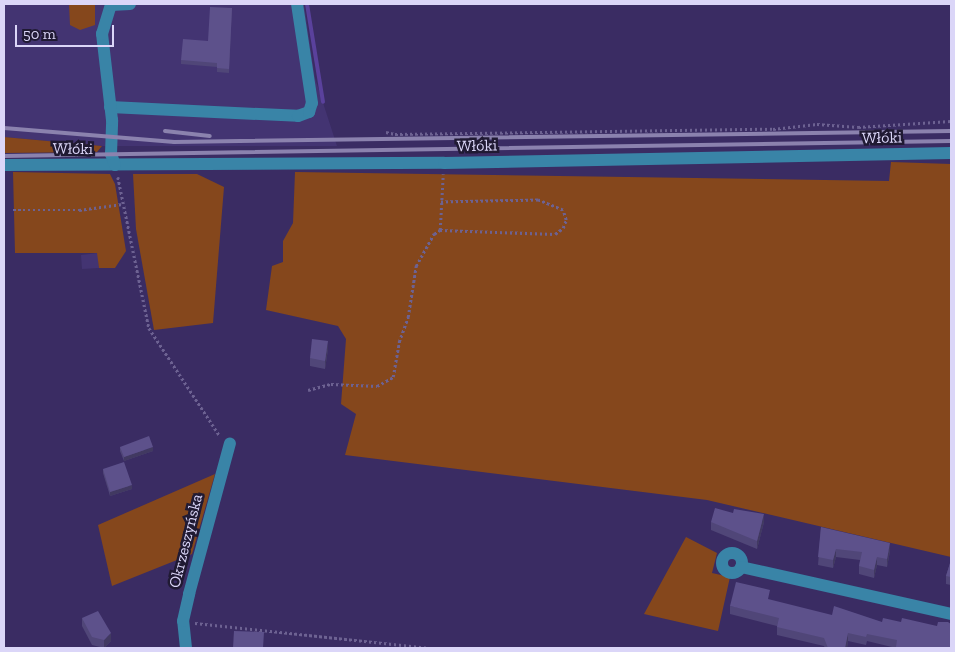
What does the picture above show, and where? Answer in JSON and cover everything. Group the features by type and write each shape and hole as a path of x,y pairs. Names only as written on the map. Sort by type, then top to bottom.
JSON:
{"street":[{"path":"115,165 111,154 110,107 102,34 112,5 130,4"},
{"path":"110,107 298,116 309,112 312,103 297,4"},
{"name":"Włóki","path":"4,165 444,163 951,153"},
{"name":"Okrzeszyńska","path":"186,648 184,622 230,443"},
{"path":"741,567 951,614"}],"path":[{"path":"386,132 395,134 773,129 817,124 858,127 951,121"},
{"path":"308,390 331,384 377,386 393,377 399,342 408,318 416,266 426,245 440,230 444,163"},
{"path":"115,165 149,328 216,432 230,443"},
{"path":"440,230 554,234 563,228 566,220 563,210 538,200 441,202"},
{"path":"13,210 79,210 123,204"},
{"path":"184,622 428,648"}],"shaded area":[{"path":"4,4 304,4 315,78 337,146 102,146 4,137"},
{"path":"69,4 95,4 95,25 80,30 70,25"},
{"path":"4,137 102,146 97,152 4,153"},
{"path":"891,162 951,164 951,557 707,500 345,455 356,414 341,404 346,339 338,326 266,310 272,266 283,262 283,241 293,223 295,172 889,181"},
{"path":"13,172 110,174 115,184 126,251 115,268 99,268 97,253 15,253"},
{"path":"133,174 197,174 224,187 213,323 154,330 136,229"},
{"path":"98,253 99,268 82,269 81,255"},
{"path":"215,474 192,554 112,586 98,525"},
{"path":"686,537 717,553 712,573 730,577 718,631 644,614"}],"building":[{"path":"210,7 232,8 229,69 217,68 217,63 181,60 183,39 208,41"},
{"path":"312,339 328,341 325,361 310,358"},
{"path":"149,436 153,447 124,457 120,447"},
{"path":"124,462 132,485 110,492 103,469"},
{"path":"715,508 733,513 734,509 764,514 757,541 711,522"},
{"path":"821,527 890,543 887,559 877,557 874,570 859,566 862,552 836,549 833,560 818,557"},
{"path":"951,560 951,577 946,576"},
{"path":"736,582 770,590 768,599 832,615 834,606 882,622 883,618 901,622 902,618 937,626 938,622 948,622 951,624 951,648 902,648 896,647 897,640 867,634 866,637 848,633 845,648 828,648 824,638 777,627 779,618 730,606"},
{"path":"98,611 111,633 104,640 92,637 82,618"},
{"path":"234,631 264,632 263,648 233,648"}],"waterway":[{"path":"307,4 323,102"}],"railway":[{"path":"4,128 174,142 951,131"},
{"path":"165,131 210,136"},
{"path":"4,156 951,141"}]}
